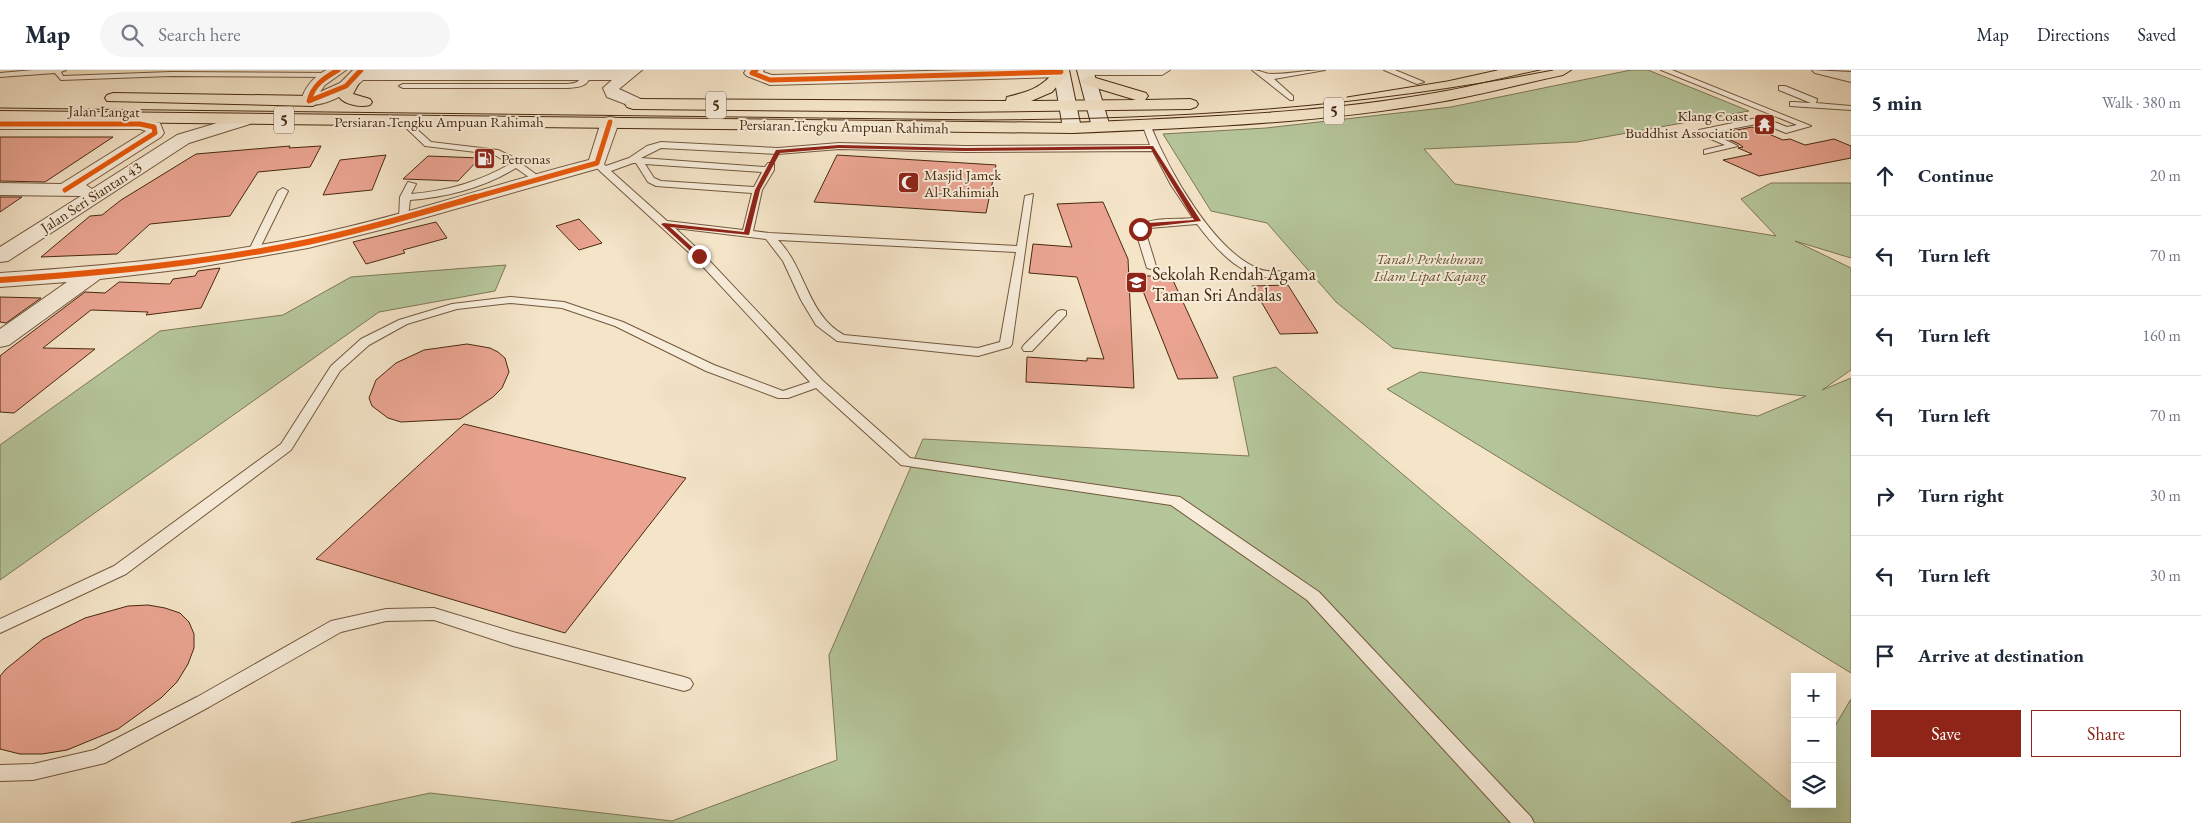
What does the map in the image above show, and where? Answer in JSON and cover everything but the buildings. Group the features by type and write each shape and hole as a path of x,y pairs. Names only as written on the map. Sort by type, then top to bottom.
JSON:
{"highway":[{"name":"Persiaran Tengku Ampuan Rahimah","path":"0,116 1072,128 1209,122 1353,109 1445,96 1563,70"},
{"path":"952,107 1031,97 1043,92 1056,81 1061,71"},
{"name":"Persiaran Tengku Ampuan Rahimah","path":"602,104 1069,107 1203,103 1149,98 1086,74"},
{"path":"357,75 346,92 346,97 364,102"},
{"path":"1387,78 1420,82 1439,78"},
{"path":"265,101 316,84"},
{"name":"5","path":"1271,99 1308,96"},
{"name":"Persiaran Tengku Ampuan Rahimah","path":"101,98 384,102"},
{"path":"309,101 302,113 306,117 324,120"},
{"path":"241,120 276,114 309,101"}],"street":[{"path":"1101,127 1097,106 1086,74 1162,70"},
{"path":"1824,70 1851,77"},
{"path":"754,71 770,80 889,73 1061,71 1072,128"},
{"path":"334,72 316,84 311,90 309,101 324,97 357,75 552,73 586,76 630,72"},
{"path":"630,72 611,88 612,94 639,104"},
{"path":"182,119 187,125 188,130 183,139"},
{"name":"Jalan Seri Siantan 43","path":"0,256 183,139 241,120"},
{"path":"0,280 92,274 253,252 310,241 404,207 600,166 610,122"},
{"name":"Jalan Langat","path":"0,124 140,124 154,127 155,134 65,190"},
{"path":"0,189 102,190"},
{"path":"0,340 92,274"}],"lane":[{"path":"0,75 103,70"},
{"path":"1256,70 1268,77 1290,98"},
{"path":"1268,77 1321,70"},
{"path":"1665,70 1807,126 1786,130 1762,120 1702,132 1734,146 1707,152"},
{"path":"60,71 61,78 80,79 173,72 334,72"},
{"path":"14,83 28,77 31,74 29,73"},
{"path":"406,97 579,86 585,81 586,76"},
{"path":"1782,88 1821,105"},
{"path":"1793,104 1851,108"},
{"path":"410,120 406,124 427,147 495,152 536,178"},
{"path":"1146,124 1153,148 1198,221 1247,268 1258,273 1282,274"},
{"path":"635,160 650,148 661,145 778,151 839,146 965,149 1153,148"},
{"path":"747,234 758,190 778,151"},
{"path":"635,160 652,180 659,184 758,190"},
{"path":"600,166 635,160 769,170"},
{"path":"404,207 469,188 516,164"},
{"path":"600,166 699,256 818,384 906,462 1175,501 1313,596 1524,823"},
{"path":"404,207 411,184"},
{"path":"253,252 283,191"},
{"path":"769,236 782,250 813,311 829,334 841,338 978,352 1006,344 1030,196"},
{"path":"1151,266 1140,229 1148,225 1198,221"},
{"path":"664,224 769,236 1021,249"},
{"path":"0,628 12,620 120,570 286,447 335,369 365,342 412,319 456,306 511,300 564,305 619,324 710,368 783,395 818,384"},
{"path":"1028,348 1062,312"},
{"path":"0,774 32,772 98,757 203,702 337,626 386,615 434,614 513,639 684,684"}],"green space":[{"name":"Tanah Perkuburan Islam Lipat Kajang","path":"1631,70 1648,70 1749,111 1577,142 1424,149 1455,184 1776,236 1741,199 1771,183 1851,183 1851,258 1795,241 1851,268 1851,370 1822,390 1851,378 1851,673 1387,389 1420,372 1758,416 1806,396 1722,388 1393,348 1336,302 1267,223 1211,211 1163,134 1266,128 1451,107"},
{"path":"506,265 495,291 379,312 0,580 0,445 160,331 283,315 351,277"},
{"path":"1276,367 1790,802 1791,801 1791,808 1836,808 1836,724 1851,699 1851,823 291,823 430,793 672,821 837,760 829,655 923,439 1249,456 1233,377"}],"tram line":[{"path":"1347,97 1447,81 1497,70"},
{"path":"0,108 983,120 1056,119 1199,114 1270,109 1410,94 1553,70"}],"cycle path":[{"path":"338,70 319,82 310,95 309,101 331,94 346,86 352,82 361,70"},
{"path":"756,70 752,73 770,80 1061,72"},
{"path":"0,280 78,274 231,256 345,234 597,163 610,122"},
{"path":"0,124 140,124 154,127 155,133 65,190"}],"place":[{"name":"Klang Coast Buddhist Association","path":"1764,124"},
{"name":"Petronas","path":"485,158"},
{"name":"Masjid Jamek Al-Rahimiah","path":"908,183"},
{"name":"Sekolah Rendah Agama Taman Sri Andalas","path":"1136,283"}],"route":[{"path":"699,256 664,224 696,230 747,234 758,190 778,151 839,146 965,149 1153,148 1198,221 1148,225 1140,229"}]}
